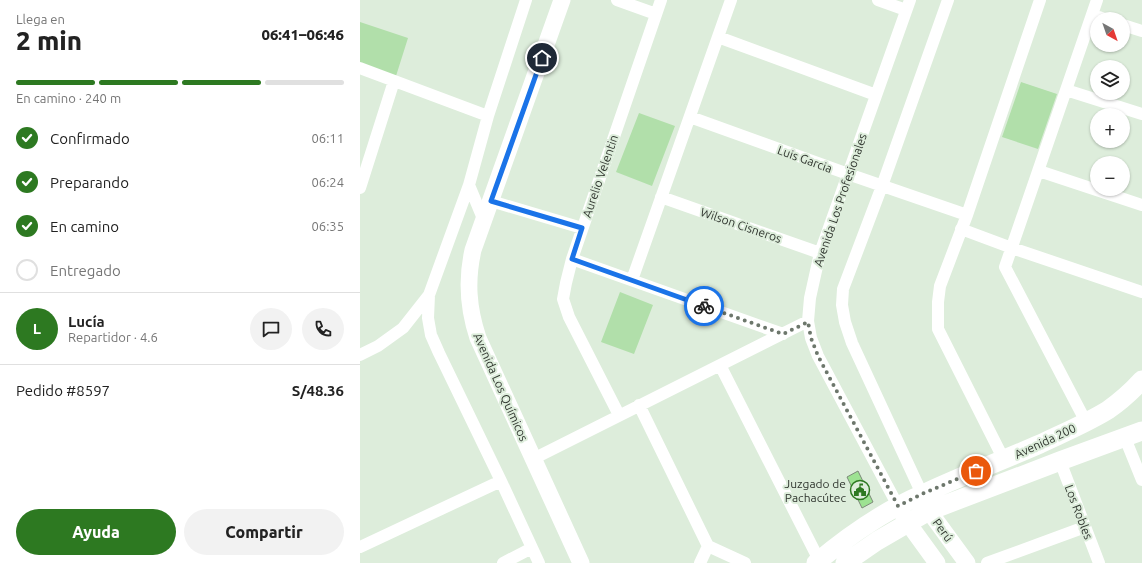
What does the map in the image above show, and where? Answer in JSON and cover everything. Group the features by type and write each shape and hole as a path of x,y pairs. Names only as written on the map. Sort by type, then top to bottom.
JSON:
{"main road":[{"name":"Avenida Los Químicos","path":"562,0 473,250 468,289 470,308 478,338 581,563"},
{"name":"Avenida 200","path":"817,562 856,532 898,506 922,494 1004,460 1086,422 1108,409 1131,392 1142,380"},
{"name":"Avenida 200","path":"845,563 908,522 930,512 1133,434"},
{"name":"Perú","path":"922,494 930,512 966,563"},
{"name":"Perú","path":"898,506 938,563"}],"street":[{"path":"526,0 488,116 469,185 429,295 428,318 431,335 439,353 539,563"},
{"path":"617,0 656,14"},
{"name":"Aurelio Velentin","path":"619,415 569,317 563,299 572,259 582,228 661,0"},
{"path":"632,280 731,0"},
{"path":"878,0 908,5"},
{"path":"922,494 852,343 845,322 842,305 843,289 882,186 948,0"},
{"path":"1004,460 938,329 937,308 940,286 967,215 1040,0"},
{"path":"1093,12 1097,0"},
{"name":"Avenida Los Profesionales","path":"898,506 818,356 811,338 808,322 808,311 820,253 908,5"},
{"path":"1086,422 1005,267 1090,21"},
{"path":"1130,27 1142,31"},
{"path":"718,36 876,95"},
{"path":"360,68 488,116"},
{"path":"360,188 394,81"},
{"path":"1066,90 1142,114"},
{"name":"Luis Garcia","path":"690,117 967,215"},
{"path":"1039,171 1142,205"},
{"path":"469,185 484,221"},
{"name":"Wilson Cisneros","path":"661,197 820,253"},
{"path":"491,201 582,228"},
{"path":"962,229 1012,248 1142,292"},
{"path":"572,259 783,334"},
{"path":"360,355 378,346 403,328 429,295"},
{"path":"533,459 808,322"},
{"path":"720,365 817,562"},
{"path":"639,405 708,546 745,563"},
{"path":"1133,434 1142,480"},
{"name":"Los Robles","path":"1060,461 1098,563"},
{"path":"360,547 501,481"},
{"path":"987,563 1085,527"},
{"path":"700,563 708,546"},
{"path":"503,563 532,548"}],"green space":[{"path":"360,22 408,38 396,76 360,64"},
{"path":"1021,82 1057,94 1038,149 1002,137"},
{"path":"639,113 675,126 652,186 616,172"},
{"path":"620,292 653,305 634,354 601,342"}],"building":[{"name":"Juzgado de Pachacútec","path":"858,471 873,502 862,508 847,477"}],"way so far":[{"path":"704,306 783,334 808,322 811,338 818,356 898,506 976,471"}],"place":[{"name":"Juzgado de Pachacútec","path":"860,490"}],"route":[{"path":"542,58 491,201 582,228 572,259 704,306"}]}
